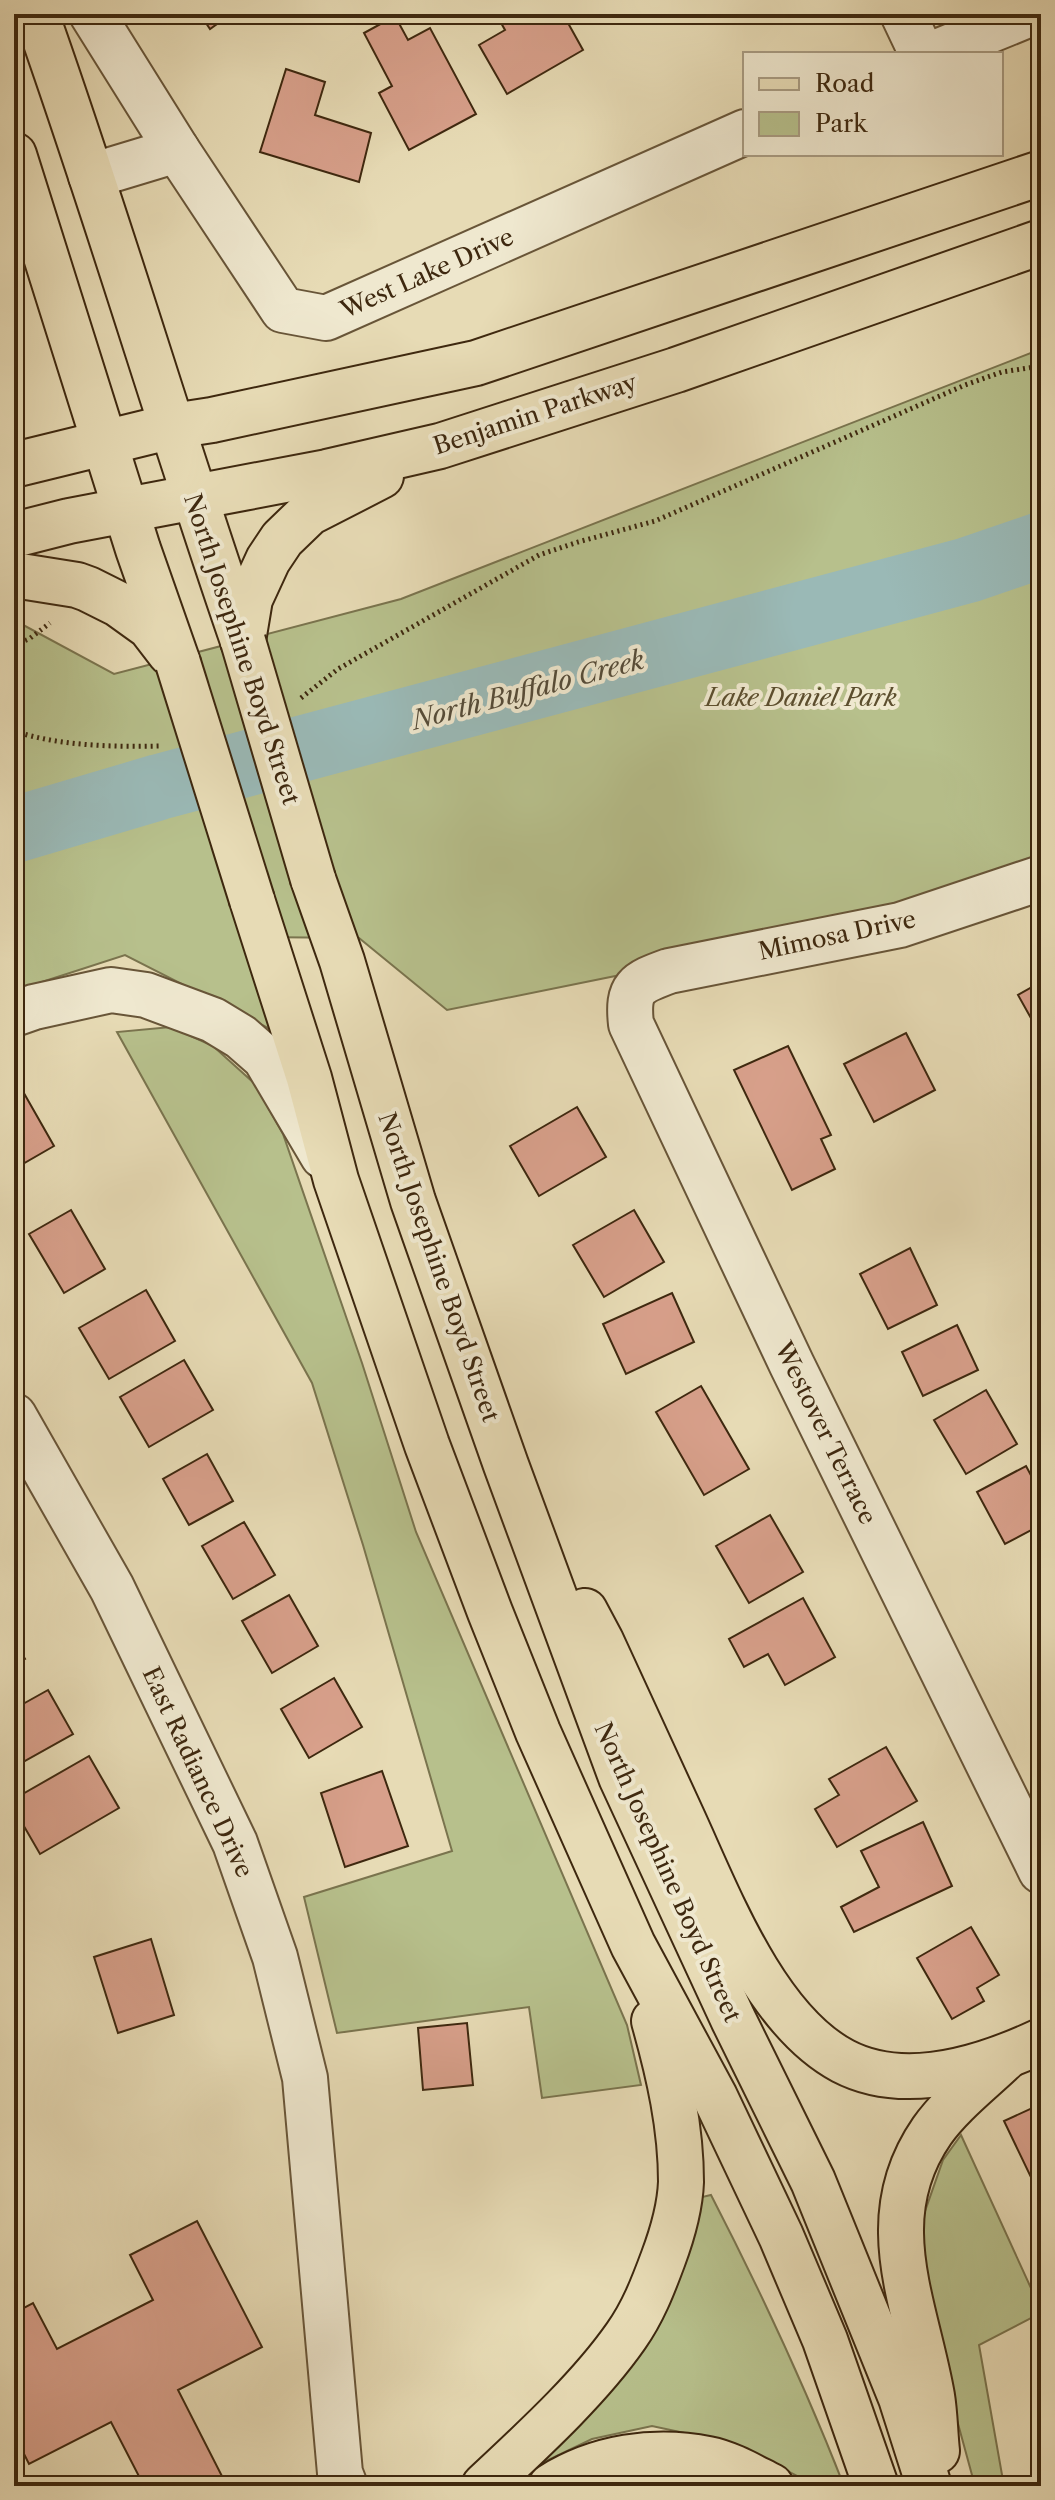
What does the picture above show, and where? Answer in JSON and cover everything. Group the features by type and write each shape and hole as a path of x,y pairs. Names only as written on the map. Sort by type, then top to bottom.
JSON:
{"main road":[{"name":"North Josephine Boyd Street","path":"36,14 243,641 413,1201 506,1465 621,1777 733,2019 813,2181 901,2398 929,2486"},
{"path":"14,155 309,1078 336,1180 427,1445 538,1732 633,1945 715,2097 781,2236 825,2340 876,2486"},
{"path":"14,465 173,426 476,363 1041,173"},
{"name":"Benjamin Parkway","path":"14,535 440,446 676,370 1041,242"},
{"path":"243,641 250,599 268,560 282,539 309,513 440,446"},
{"path":"14,575 77,585 118,604 150,627 178,663"},
{"path":"506,1465 601,1641 722,1904 758,1973 788,2014 817,2042 844,2061 880,2074 926,2076 1023,2049"},
{"path":"484,2486 570,2401 626,2336 651,2293 672,2236 681,2185 679,2137 671,2084 633,1945"},
{"path":"939,2486 933,2398 899,2236 902,2200 913,2166 932,2131 1023,2049"},
{"path":"551,2486 603,2463 640,2455 674,2454 711,2459 771,2486"}],"street":[{"name":"West Lake Drive","path":"92,14 283,310 326,318 743,133"},
{"path":"903,14 921,52"},
{"path":"937,52 1030,14"},
{"path":"91,176 177,150"},
{"name":"Mimosa Drive","path":"634,989 647,979 669,971 900,925 1041,878"},
{"name":"Westover Terrace","path":"634,989 629,1003 631,1024 792,1365 1041,1871"},
{"path":"14,1014 111,990 146,995 213,1020 241,1037 265,1058 336,1180"},
{"name":"East Radiance Drive","path":"14,1416 112,1588 235,1843 275,1957 305,2078 330,2385 340,2473 345,2486"}],"path":[{"path":"300,698 338,669 539,555 655,521 965,385 1002,372 1041,366"},
{"path":"14,645 29,639 62,615"},
{"path":"14,731 35,738 93,744 160,746"}],"green space":[{"name":"Lake Daniel Park","path":"1041,349 1041,865 892,920 447,1010 359,938 248,937 274,1031 125,955 14,991 14,620 114,674 401,599"},
{"path":"171,1027 213,1046 255,1084 283,1134 416,1532 627,2025 641,2085 542,2098 529,2007 337,2033 304,1897 452,1851 363,1545 312,1383 117,1032"},
{"path":"961,2135 1041,2310 1041,2313 979,2345 1004,2486 975,2486 924,2299 923,2217 943,2160"},
{"path":"711,2195 781,2339 844,2486 811,2486 736,2444 652,2426 592,2439 515,2476 651,2330 685,2265 702,2197"},
{"path":"656,2476 710,2486 605,2486"}],"building":[{"path":"200,14 231,14 210,29"},
{"path":"496,14 563,14 583,50 507,94 479,45 505,30"},
{"path":"628,14 647,14 633,23"},
{"path":"395,16 408,40 430,28 476,114 409,150 379,93 392,86 364,33"},
{"path":"286,69 325,82 315,115 371,133 359,182 260,152"},
{"path":"1041,982 1041,1036 1018,995"},
{"path":"906,1033 935,1090 874,1122 844,1064"},
{"path":"788,1046 831,1135 821,1139 835,1169 792,1190 734,1070"},
{"path":"21,1088 54,1146 14,1169 14,1092"},
{"path":"577,1107 606,1157 539,1196 510,1146"},
{"path":"71,1210 105,1269 64,1293 29,1234"},
{"path":"634,1210 664,1262 604,1297 573,1245"},
{"path":"910,1248 937,1305 888,1329 860,1274"},
{"path":"146,1290 175,1341 109,1379 79,1328"},
{"path":"672,1293 694,1342 626,1374 603,1324"},
{"path":"957,1325 978,1370 923,1396 902,1352"},
{"path":"184,1360 213,1410 149,1447 120,1397"},
{"path":"701,1386 749,1469 704,1495 656,1412"},
{"path":"986,1390 1017,1444 966,1474 934,1420"},
{"path":"207,1454 233,1501 189,1525 163,1479"},
{"path":"1026,1466 1041,1494 1041,1525 1005,1544 977,1492"},
{"path":"770,1515 803,1572 749,1603 716,1546"},
{"path":"244,1522 275,1575 233,1599 202,1546"},
{"path":"289,1595 318,1646 272,1673 242,1621"},
{"path":"803,1598 835,1657 785,1685 768,1654 744,1667 729,1639"},
{"path":"14,1641 25,1659 14,1665"},
{"path":"334,1678 362,1727 309,1758 281,1709"},
{"path":"48,1690 73,1734 14,1767 14,1709"},
{"path":"886,1747 917,1801 837,1847 815,1809 839,1795 829,1779"},
{"path":"89,1756 119,1808 40,1854 14,1809 14,1799"},
{"path":"382,1771 408,1846 345,1867 321,1793"},
{"path":"923,1822 952,1886 854,1932 841,1907 879,1887 861,1851"},
{"path":"971,1927 999,1975 977,1988 984,2001 952,2019 917,1958"},
{"path":"151,1939 174,2015 118,2033 94,1957"},
{"path":"467,2023 473,2085 423,2090 418,2028"},
{"path":"1041,2104 1041,2198 1004,2121"},
{"path":"197,2221 262,2347 178,2390 227,2486 144,2486 111,2422 29,2464 14,2434 14,2313 33,2303 57,2349 153,2300 130,2255"}],"waterway":[{"name":"North Buffalo Creek","path":"14,830 159,787 968,570 1041,545"}]}
